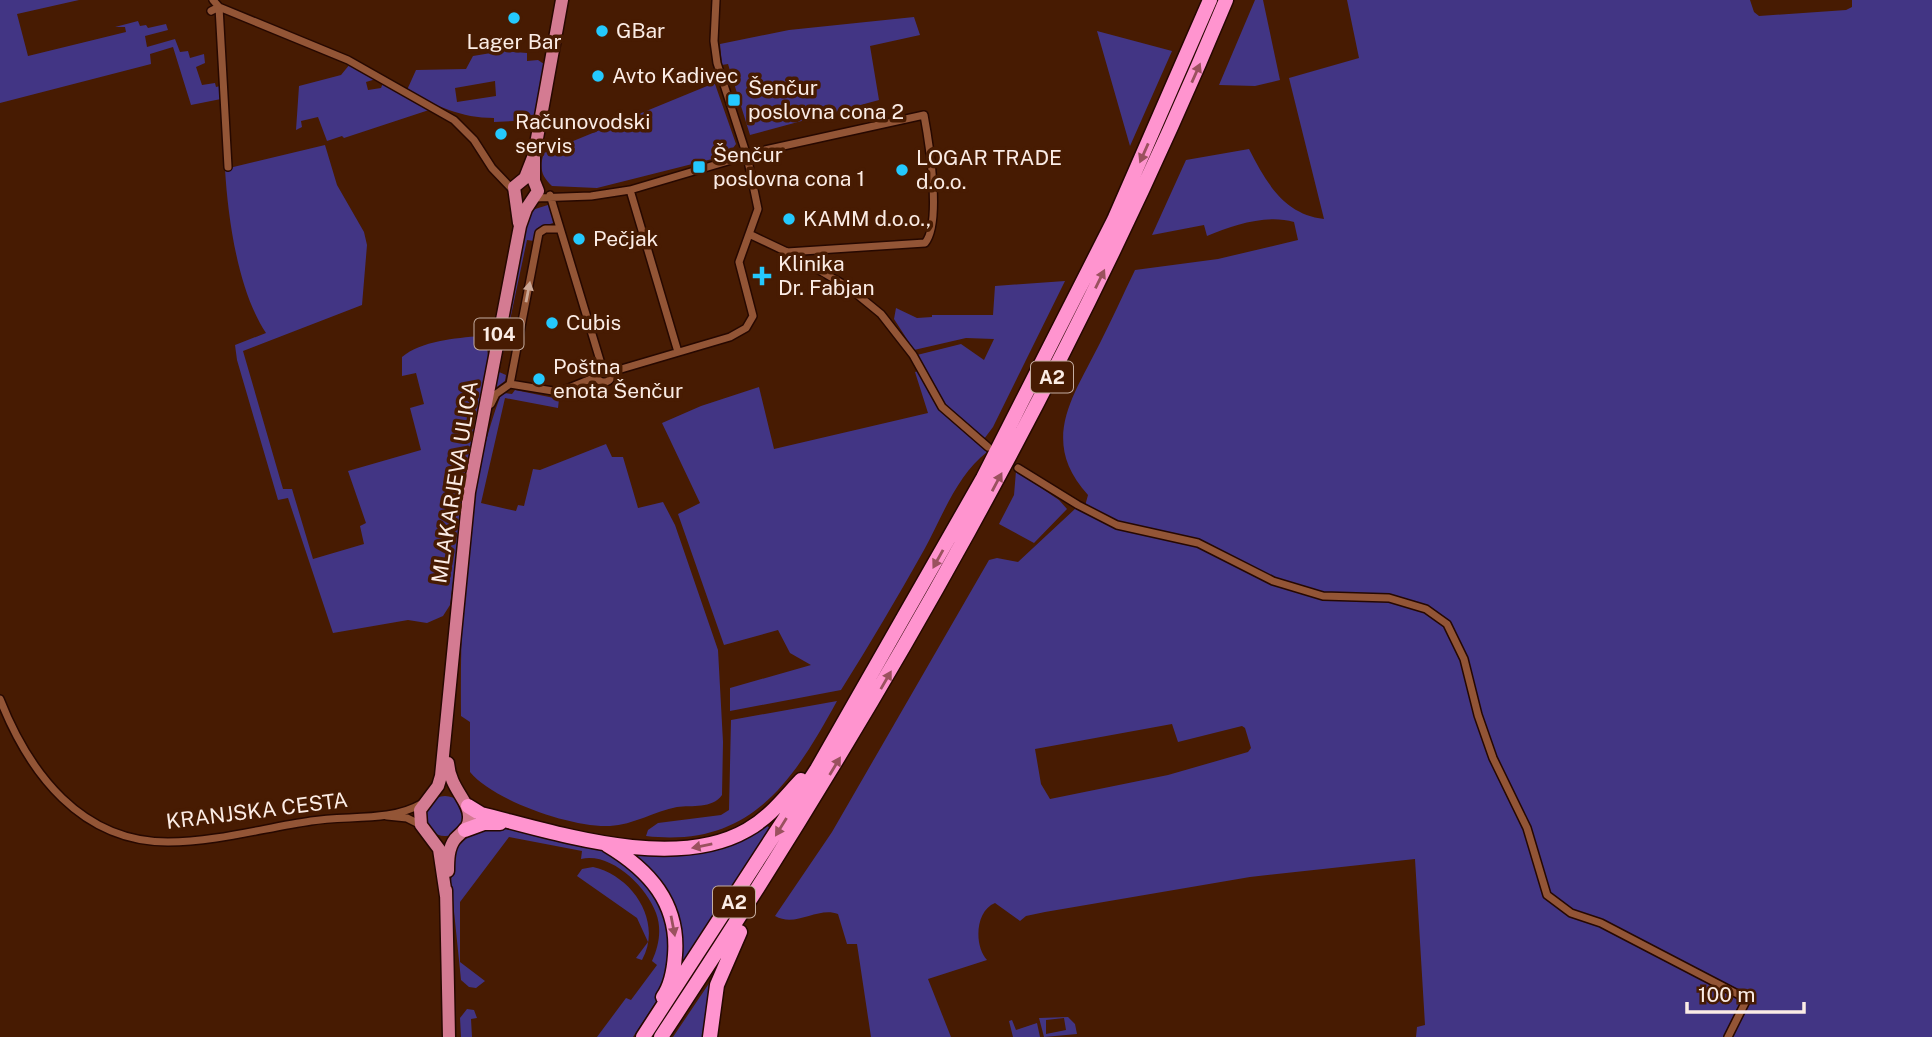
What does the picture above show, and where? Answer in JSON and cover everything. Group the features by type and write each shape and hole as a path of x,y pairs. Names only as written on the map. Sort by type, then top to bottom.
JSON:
{"highway":[{"name":"A2","path":"650,1035 817,769 951,536 1032,385 1114,220 1210,0"},
{"name":"A2","path":"650,1035 747,907 917,627 1047,388 1126,226 1226,0"},
{"path":"468,806 481,814 599,841 674,849 719,842 759,822 777,808 800,781 817,769"},
{"path":"460,834 484,823 515,823"},
{"path":"599,841 632,861 651,877 666,901 676,931 672,972 666,993 652,1012 650,1035"},
{"path":"710,1037 717,985 741,929 747,907"}],"main road":[{"path":"526,190 562,0"},
{"name":"MLAKARJEVA ULICA","path":"446,745 462,551 477,441 526,190"},
{"name":"104","path":"423,804 442,776 446,745"},
{"name":"104","path":"446,745 451,781 468,806"},
{"path":"433,793 450,791 458,794"},
{"path":"423,804 421,825 439,849 446,896"},
{"path":"449,1037 446,896 449,857 460,834 469,823 468,806"},
{"path":"431,836 438,840 460,834"}],"street":[{"path":"552,196 559,229 602,367 611,372 730,337 747,328 753,316 739,262 758,209 747,156 717,63 714,41 716,0"},
{"path":"216,3 348,60 454,120 474,140 499,174 526,190 552,196 591,196 630,190 812,138 924,115 933,215 931,236 925,243 788,252"},
{"path":"211,11 216,3"},
{"path":"216,3 228,167"},
{"path":"630,190 678,352"},
{"path":"477,441 493,399 510,384 539,233 545,229 559,229"},
{"path":"749,234 788,252 848,287 881,314 913,355 942,407 988,447"},
{"path":"510,384 559,392 596,377 602,367"},
{"path":"596,377 606,382 611,372"},
{"path":"1018,468 1077,505 1117,525 1198,543 1273,581 1323,596 1389,598 1426,609 1447,624 1464,659 1478,715 1493,758 1527,828 1547,895 1570,913 1601,923 1746,999 1728,1037"},
{"name":"KRANJSKA CESTA","path":"0,699 22,747 46,783 77,812 117,833 154,841 193,841 323,819 376,815"},
{"path":"376,815 406,811 423,804"},
{"path":"376,815 407,818 421,825"}],"shaded area":[{"path":"0,0 79,0 17,14 28,56 126,32 125,27 115,27 138,21 140,26 146,25 148,28 166,24 168,30 145,36 147,47 175,39 180,52 188,51 190,58 204,54 205,63 196,67 202,85 215,83 216,87 220,86 221,99 191,105 173,47 150,54 151,64 0,103"},
{"path":"1255,0 1263,0 1280,80 1255,86 1219,85"},
{"path":"1347,0 1750,0 1754,12 1759,16 1846,10 1852,7 1852,0 1932,0 1932,1037 1416,1037 1417,1027 1425,1025 1415,859 1250,877 1045,912 1026,916 1020,921 995,903 983,913 980,921 980,946 987,960 928,979 951,1037 871,1037 857,944 847,944 838,914 830,912 791,920 775,916 832,832 989,560 997,558 1018,562 1076,508 1093,517 1097,513 1085,506 1088,495 1073,475 1065,456 1065,419 1071,401 1135,270 1218,259 1298,240 1294,222 1273,219 1239,225 1207,236 1204,225 1152,235 1186,160 1249,149 1269,184 1287,203 1297,211 1324,219 1289,78 1359,58","holes":["1172,724 1178,742 1242,726 1251,748 1248,752 1168,775 1050,799 1041,784 1035,749"]},
{"path":"914,17 920,35 870,46 879,100 750,135 728,64 722,65 720,44 789,30"},
{"path":"1097,31 1172,51 1130,146"},
{"path":"503,51 527,53 527,61 538,60 544,64 536,120 494,122 494,118 449,110 407,90 416,70 466,69 473,56","holes":["495,81 496,96 457,102 455,88"]},
{"path":"350,64 376,79 366,82 368,90 381,88 383,83 429,110 327,141 318,117 301,121 302,127 296,130 299,86 341,75"},
{"path":"715,84 736,144 728,155 597,188 552,186 545,179 541,167 544,153"},
{"path":"325,145 337,185 364,232 367,245 362,305 243,351 283,489 292,489 313,559 364,544 360,526 366,523 348,471 421,450 410,408 424,404 416,373 402,376 402,357 419,347 439,341 480,336 486,340 488,356 468,465 450,605 443,616 427,623 408,620 333,633 288,498 278,500 237,360 235,345 266,333 248,297 236,254 225,169"},
{"path":"551,204 553,223 538,228 534,241 527,240 499,372 506,375 505,381 494,389 526,223 532,210"},
{"path":"1065,281 993,427 984,439 949,410 917,355 961,344 984,360 994,339 966,338 914,350 894,319 896,308 917,318 932,315 993,315 995,286"},
{"path":"918,371 941,411 987,452 976,461 959,484 904,586 841,690 730,711 730,688 811,665 790,653 778,630 724,645 678,514 700,503 662,423 701,406 759,387 774,449 928,413 915,372"},
{"path":"515,390 559,399 558,408 505,398 481,503 516,511 518,505 524,506 533,469 540,470 606,444 612,457 623,457 638,508 663,502 675,525 718,650 723,742 722,795 713,803 677,807 619,825 594,825 535,811 497,793 470,772 470,722 461,716 463,595 467,554 479,473 488,434 500,397 504,393 512,394"},
{"path":"1016,471 1059,500 1067,509 1034,543 999,524 1014,495"},
{"path":"837,701 803,758 764,804 740,820 713,832 682,837 646,836 648,830 658,823 721,815 729,810 731,720"},
{"path":"445,796 453,797 459,802 464,808 464,824 459,830 453,835 445,836 437,835 431,830 426,824 425,816 426,808 431,802 437,797"},
{"path":"766,825 771,829 680,966 679,928 671,899 653,873 625,848 645,851"},
{"path":"499,828 558,837 604,850 652,884 673,936 664,989 633,1037 597,1037 626,998 631,1000 657,965 652,961 659,937 658,919 644,892 626,873 604,861 581,859 582,851 509,837 460,902 460,962 485,981 476,988 469,987 461,980 451,882 455,850 473,831"},
{"path":"593,867 607,872 632,890 646,916 648,942 637,918 577,876 582,869"},
{"path":"648,942 642,960 636,958"},
{"path":"714,976 707,1037 673,1037"},
{"path":"467,1009 474,1010 477,1018 471,1019 472,1037 461,1037 460,1018"},
{"path":"1068,1017 1075,1024 1077,1034 1044,1037 1039,1018","holes":["1064,1018 1066,1030 1046,1034 1046,1020"]},
{"path":"1012,1020 1016,1030 1037,1023 1040,1037 1013,1037 1009,1021"}],"place":[{"name":"Lager Bar","path":"514,18"},
{"name":"GBar","path":"602,31"},
{"name":"Avto Kadivec","path":"598,76"},
{"name":"Šenčur poslovna cona 2","path":"734,100"},
{"name":"Računovodski servis","path":"501,134"},
{"name":"Šenčur poslovna cona 1","path":"699,167"},
{"name":"LOGAR TRADE d.o.o.","path":"902,170"},
{"name":"KAMM d.o.o.,","path":"789,219"},
{"name":"Pečjak","path":"579,239"},
{"name":"Klinika Dr. Fabjan","path":"762,276"},
{"name":"Cubis","path":"552,323"},
{"name":"Poštna enota Šenčur","path":"539,379"}]}
